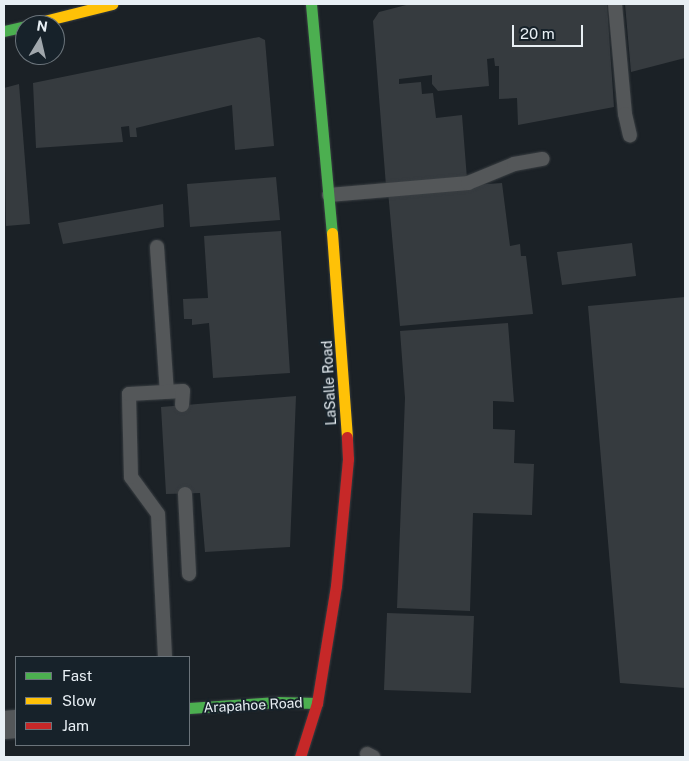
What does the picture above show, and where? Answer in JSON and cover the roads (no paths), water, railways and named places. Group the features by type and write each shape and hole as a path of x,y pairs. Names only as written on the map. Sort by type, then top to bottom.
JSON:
{"street":[{"path":"65,16 112,4"},
{"name":"LaSalle Road","path":"300,757 317,703 336,586 348,459 345,379 311,4"},
{"name":"Arapahoe Road","path":"190,708 277,702 317,703"}],"lane":[{"path":"615,4 625,114 630,135"},
{"path":"329,195 468,183 514,164 543,159"},
{"path":"157,247 167,392"},
{"path":"165,656 158,514 131,477 129,394 167,392 182,398"},
{"path":"185,494 189,574"}]}
